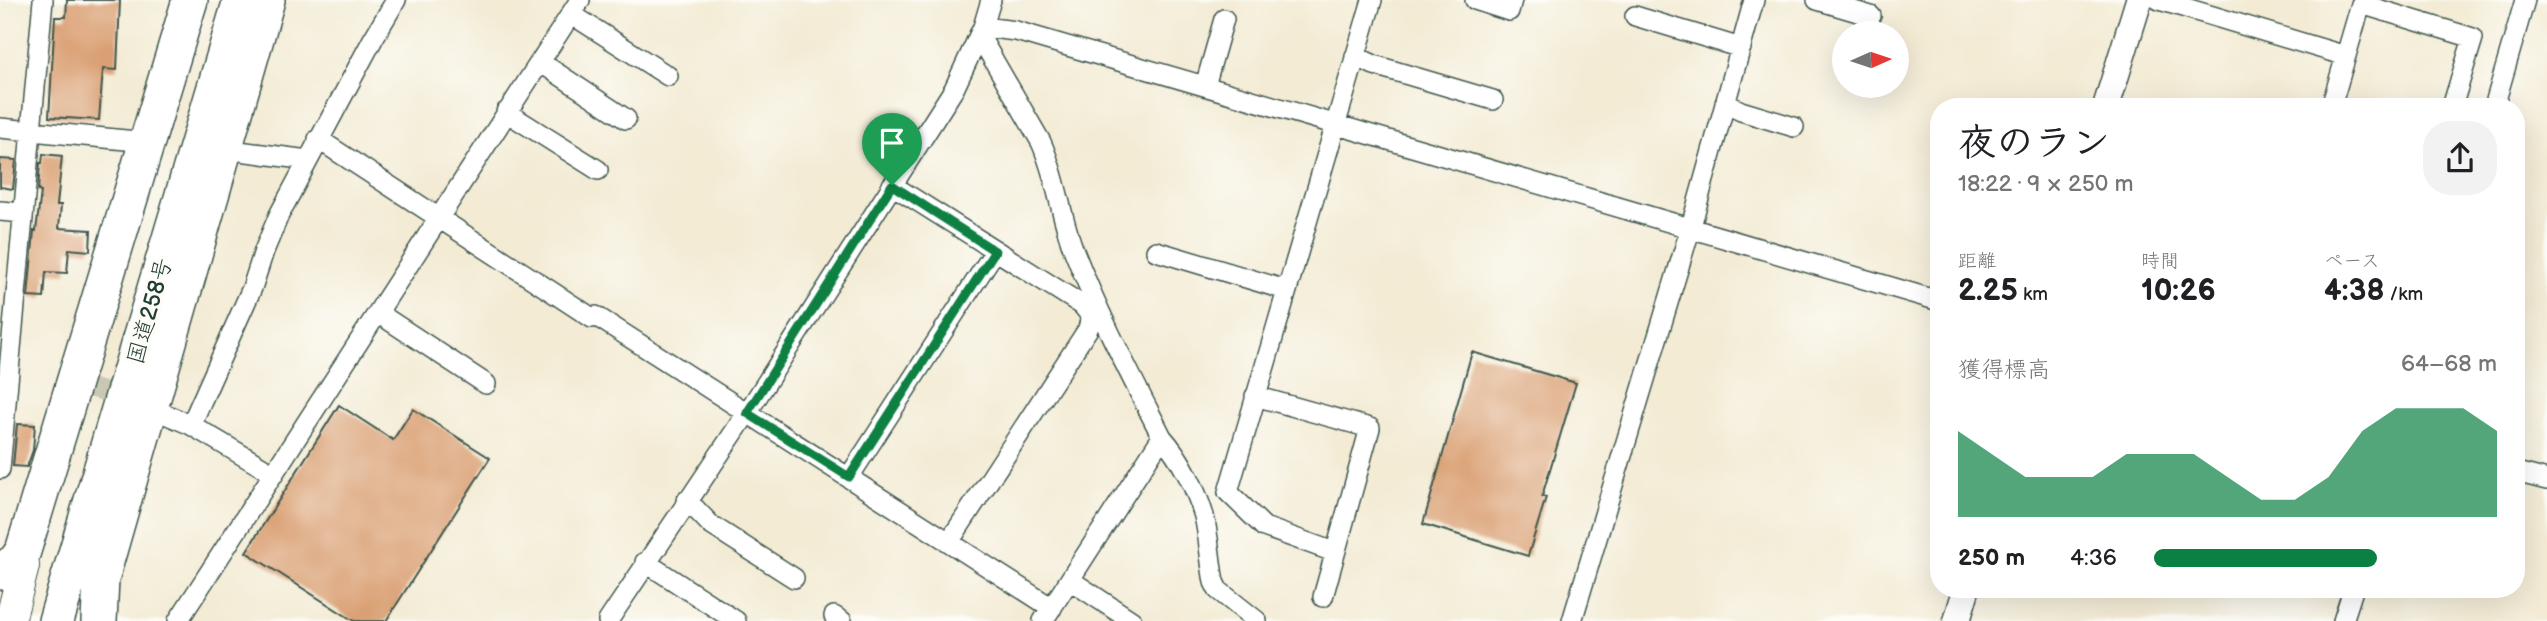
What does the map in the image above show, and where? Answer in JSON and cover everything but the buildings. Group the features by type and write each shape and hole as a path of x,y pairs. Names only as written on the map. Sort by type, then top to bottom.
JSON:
{"highway":[{"path":"12,561 83,386 147,142 180,24 190,0"},
{"name":"国道258号","path":"40,618 107,368 217,0"},
{"name":"国道258号","path":"40,618 241,0"},
{"path":"99,621 101,579 146,405 267,0"}],"main road":[{"path":"12,561 24,566 40,618"}],"street":[{"path":"0,469 43,0"},
{"path":"191,425 252,288 279,215 318,139 397,0"},
{"path":"608,621 687,499 747,413 954,89 981,31 991,0"},
{"path":"1475,0 1509,11 1512,0"},
{"path":"1572,621 1690,230 1754,0"},
{"path":"1817,0 1871,16"},
{"path":"2112,98 2139,0"},
{"path":"2159,0 2346,57"},
{"path":"2497,98 2525,0"},
{"path":"1228,492 1369,1"},
{"path":"2335,98 2361,4 2473,38 2455,98"},
{"path":"178,621 575,7 668,76"},
{"path":"1635,16 1741,48"},
{"path":"1205,86 1224,19"},
{"path":"981,31 1016,31 1930,298"},
{"path":"981,31 1049,158 1064,221 1095,314 1162,437 1174,451 1199,503 1204,518 1214,582 1218,590 1257,621"},
{"path":"1355,56 1374,65 1493,100"},
{"path":"540,62 626,118"},
{"path":"1725,103 1741,111 1794,127"},
{"path":"506,112 598,170"},
{"path":"0,128 147,142"},
{"path":"318,139 592,318 596,316 849,477 948,542 1047,615 1162,437"},
{"path":"224,149 308,160"},
{"path":"892,185 1095,314"},
{"path":"0,211 23,213"},
{"path":"849,477 995,251"},
{"path":"1156,251 1286,290"},
{"path":"378,313 486,384"},
{"path":"948,542 1088,329 1095,314"},
{"path":"1255,396 1370,429 1323,597"},
{"path":"146,405 191,425 274,474"},
{"path":"2525,475 2547,481"},
{"path":"1199,503 1228,492"},
{"path":"1228,492 1264,527 1334,552"},
{"path":"687,499 711,524 793,578"},
{"path":"645,562 736,621"},
{"path":"1070,580 1132,621"},
{"path":"1957,621 1964,598"},
{"path":"2343,621 2350,598"}],"tunnel":[{"path":"92,388 131,400"}],"route":[{"path":"892,185 995,251 849,477 747,413 892,185"}]}
